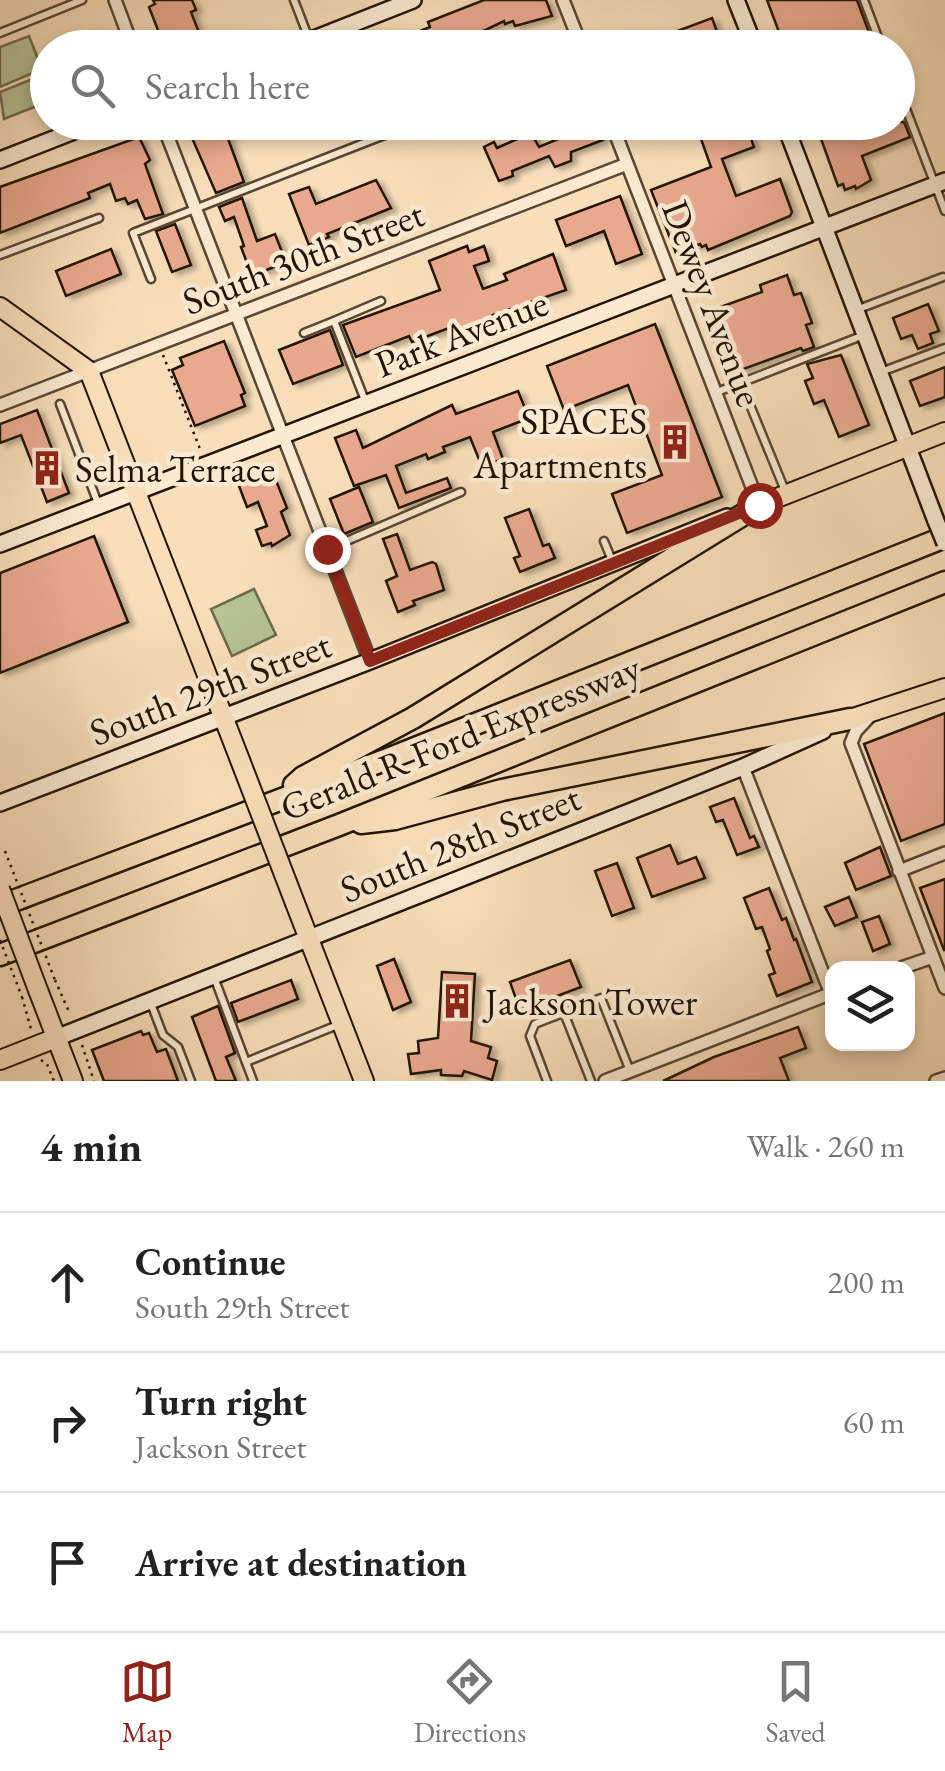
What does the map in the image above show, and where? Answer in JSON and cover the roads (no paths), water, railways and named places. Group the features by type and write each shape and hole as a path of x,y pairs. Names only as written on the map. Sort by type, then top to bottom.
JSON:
{"highway":[{"path":"277,800 303,777 413,718 759,505"},
{"name":"Gerald R Ford Expressway","path":"0,906 945,540"},
{"name":"Gerald R Ford Expressway","path":"0,955 339,825 945,582"},
{"path":"339,825 396,819 502,790 850,719"}],"main road":[{"path":"336,30 414,0"},
{"path":"736,0 747,30"},
{"path":"0,160 51,140"},
{"path":"791,140 945,540"},
{"name":"Park Avenue","path":"0,544 940,183"},
{"path":"0,307 89,370 364,1081"},
{"name":"South 29th Street","path":"0,803 370,661 945,432"},
{"name":"South 28th Street","path":"0,1060 743,766 850,719 945,688"},
{"path":"0,890 73,1081"}],"street":[{"path":"114,0 126,30"},
{"path":"563,0 575,30"},
{"path":"169,140 370,661"},
{"name":"Dewey Avenue","path":"618,140 759,505"},
{"name":"South 30th Street","path":"0,405 627,164"},
{"path":"875,711 856,731 852,744 945,988"},
{"path":"743,766 825,976"},
{"path":"900,871 945,853"},
{"path":"915,963 933,957"},
{"path":"605,1081 825,997"},
{"path":"936,1081 945,1078"}],"lane":[{"path":"0,32 82,0"},
{"path":"294,0 306,30"},
{"path":"864,0 875,30"},
{"path":"915,126 940,183 945,211"},
{"path":"151,280 133,233 372,140"},
{"path":"0,255 99,218"},
{"path":"855,310 943,277"},
{"path":"304,333 381,302"},
{"path":"334,321 366,404"},
{"path":"715,393 865,334"},
{"path":"880,372 945,348"},
{"path":"741,383 786,495"},
{"path":"60,404 99,506"},
{"path":"327,549 461,492"},
{"path":"604,541 613,563"},
{"path":"213,976 253,1081"},
{"path":"546,1081 530,1036 536,1024 601,998 630,1072"},
{"path":"150,1000 163,1036 178,1047 192,1081"},
{"path":"564,1013 591,1081"},
{"path":"246,1062 342,1024"}],"place":[{"name":"SPACES Apartments","path":"675,442"},
{"name":"Selma Terrace","path":"47,468"},
{"name":"Jackson Tower","path":"457,1001"}]}
